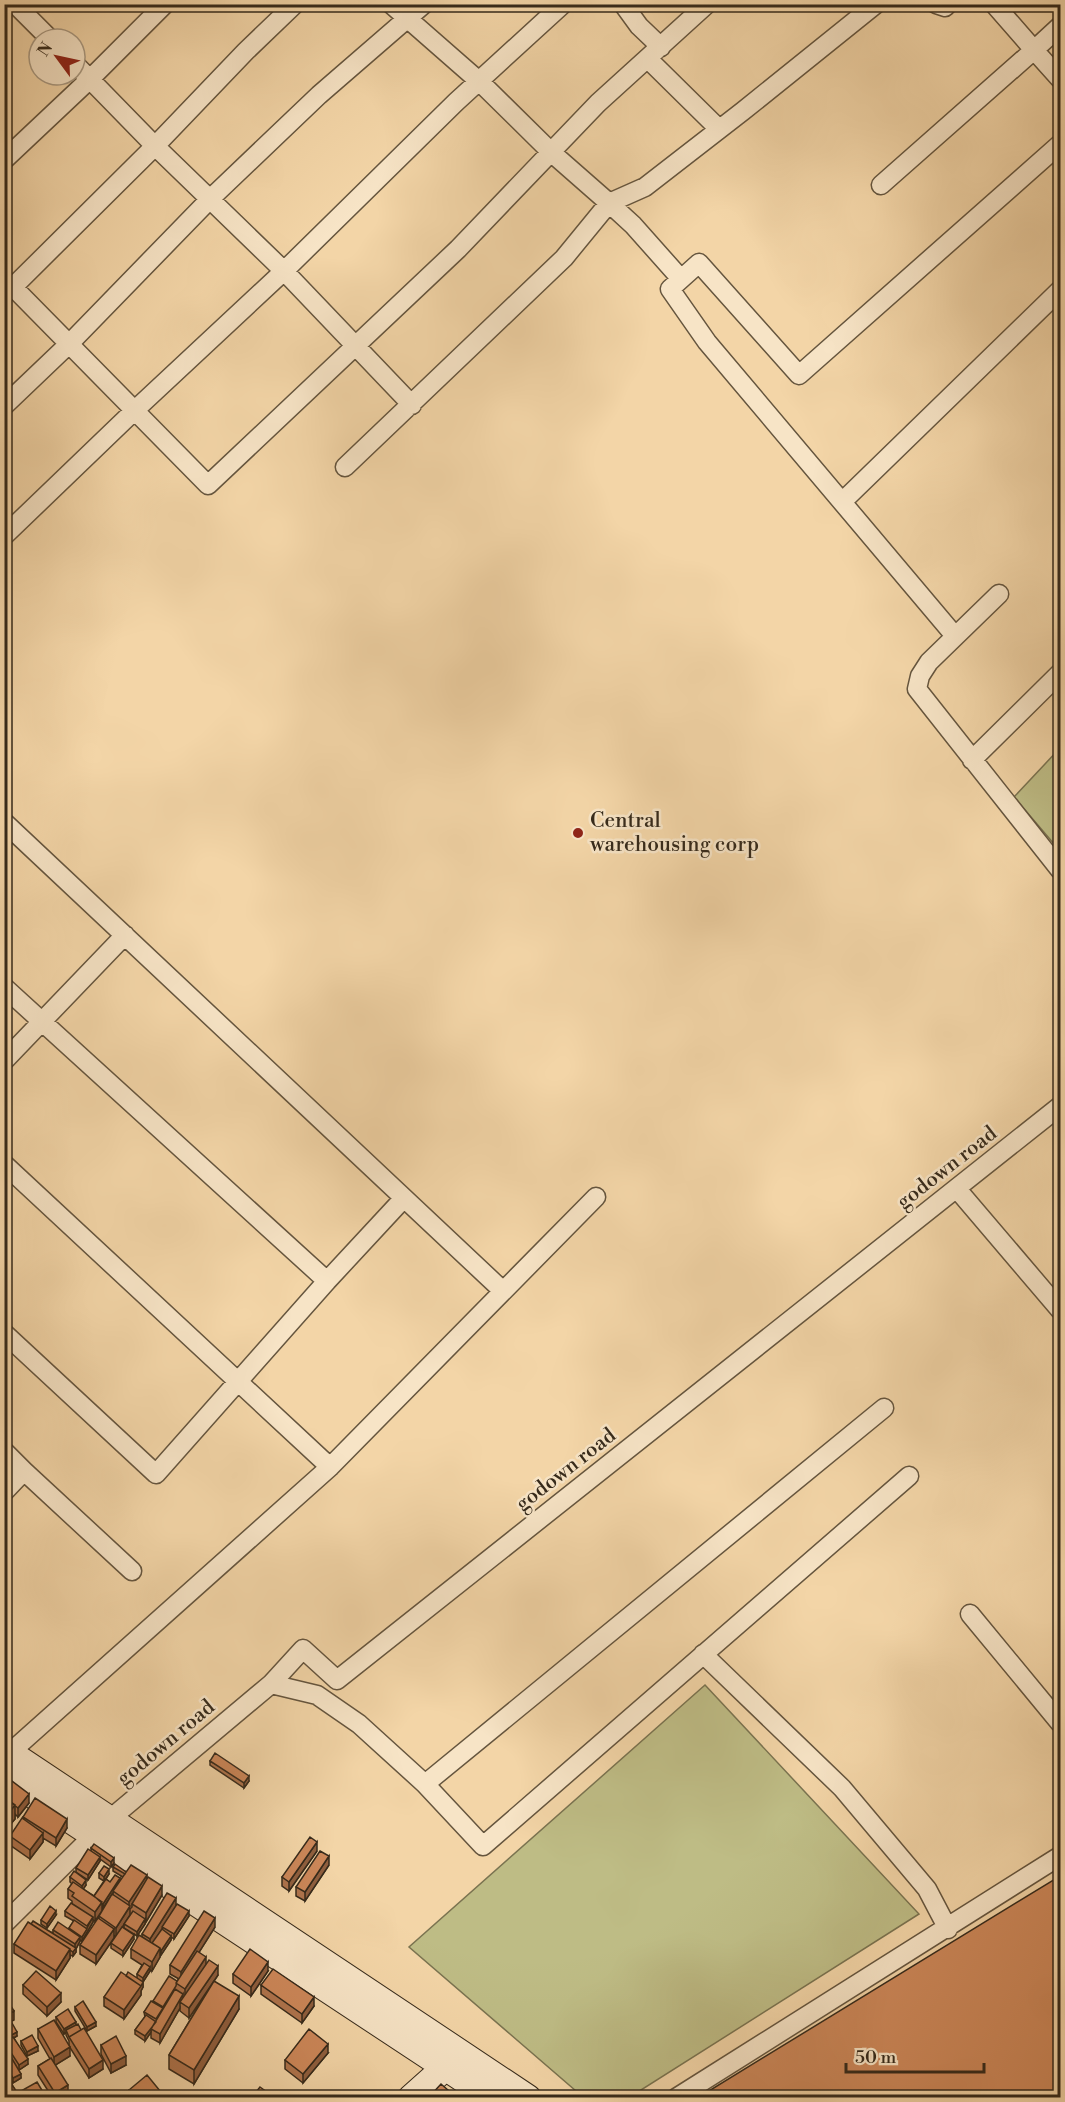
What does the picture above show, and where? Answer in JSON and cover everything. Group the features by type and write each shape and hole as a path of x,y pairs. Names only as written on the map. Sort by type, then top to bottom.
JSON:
{"street":[{"path":"4,160 165,4"},
{"path":"295,4 246,51 155,146 7,286 70,343 208,485 458,249 598,103 707,4"},
{"path":"391,4 480,82 552,153 633,225 681,279"},
{"path":"4,406 70,343 210,199 319,95 424,4"},
{"path":"4,536 284,271 456,102 563,4"},
{"path":"623,4 655,53 719,129"},
{"path":"345,467 564,258 609,203 645,187 876,4"},
{"path":"936,4 945,7 948,4"},
{"path":"994,4 1060,79"},
{"path":"14,8 36,27"},
{"path":"881,185 1060,26"},
{"path":"87,76 155,146 284,271 412,405"},
{"path":"955,636 707,342 670,289 699,262 799,375 1060,144"},
{"path":"843,502 1060,290"},
{"path":"999,594 929,662 920,676 917,689 1060,870"},
{"path":"972,760 1060,673"},
{"path":"4,822 503,1291"},
{"path":"4,1061 124,935"},
{"path":"4,987 327,1281"},
{"name":"godown road","path":"4,1924 102,1827 271,1684 303,1649 337,1680 1060,1106"},
{"path":"4,1164 330,1467"},
{"path":"957,1189 1060,1310"},
{"path":"528,2097 454,2060 102,1827 6,1759 330,1467 596,1197"},
{"path":"4,1333 156,1474 327,1281 404,1198"},
{"path":"425,1784 884,1408"},
{"path":"4,1451 132,1571"},
{"path":"4,1492 24,1471"},
{"path":"271,1684 317,1695 359,1724 425,1784 483,1846 909,1476"},
{"path":"970,1614 1060,1723"},
{"path":"703,1654 842,1788 927,1889 948,1929"},
{"path":"676,2097 948,1929 1060,1856"},
{"path":"411,2097 454,2060"},
{"path":"454,2060 492,2097"}],"shaded area":[{"path":"1060,748 1060,851 1014,797"},
{"path":"705,1685 919,1914 630,2097 583,2097 409,1947"}],"building":[{"path":"215,1753 249,1776 244,1783 210,1761"},
{"path":"4,1775 29,1794 18,1808 4,1797"},
{"path":"4,1797 15,1805 4,1819"},
{"path":"35,1798 67,1819 56,1838 23,1817"},
{"path":"22,1818 43,1833 30,1850 10,1836"},
{"path":"310,1837 317,1842 289,1882 282,1877"},
{"path":"94,1844 114,1858 111,1862 91,1848"},
{"path":"88,1849 100,1857 88,1875 76,1868"},
{"path":"320,1851 329,1856 305,1892 296,1887"},
{"path":"115,1864 126,1872 125,1874 113,1867"},
{"path":"131,1865 147,1875 129,1902 113,1891"},
{"path":"104,1866 109,1869 104,1877 99,1873"},
{"path":"74,1871 86,1880 82,1886 70,1877"},
{"path":"115,1875 120,1878 103,1904 94,1896 106,1879 110,1882"},
{"path":"1060,1876 1060,2097 699,2097"},
{"path":"148,1877 162,1886 146,1913 132,1904"},
{"path":"73,1882 102,1902 95,1912 72,1896 74,1893 68,1889"},
{"path":"167,1893 176,1898 150,1939 142,1934"},
{"path":"112,1894 130,1906 116,1928 99,1916"},
{"path":"71,1903 93,1917 87,1926 65,1911"},
{"path":"177,1904 189,1911 174,1934 162,1927"},
{"path":"50,1906 56,1911 47,1924 41,1920"},
{"path":"133,1911 145,1919 137,1932 124,1924"},
{"path":"204,1911 215,1918 181,1972 170,1965"},
{"path":"98,1918 114,1929 96,1955 80,1945"},
{"path":"74,1920 87,1929 82,1937 69,1928"},
{"path":"33,1921 76,1948 73,1952 31,1924"},
{"path":"28,1922 70,1949 56,1971 14,1944"},
{"path":"58,1922 80,1937 75,1944 53,1930"},
{"path":"122,1927 134,1935 123,1951 111,1943"},
{"path":"162,1929 171,1936 161,1951 152,1943"},
{"path":"139,1935 160,1948 152,1962 131,1949"},
{"path":"250,1949 268,1962 251,1987 233,1974"},
{"path":"197,1951 206,1957 185,1989 176,1983"},
{"path":"209,1960 218,1966 189,2008 180,2002"},
{"path":"144,1963 150,1967 143,1978 137,1974"},
{"path":"273,1969 314,1997 302,2014 261,1985"},
{"path":"36,1971 61,1993 47,2007 23,1985"},
{"path":"121,1972 141,1986 124,2010 104,1997"},
{"path":"128,1972 143,1982 141,1986 126,1976"},
{"path":"169,1976 177,1981 163,2007 153,2001"},
{"path":"214,1981 239,1996 194,2070 169,2055"},
{"path":"175,1989 183,1994 160,2034 151,2029"},
{"path":"4,1995 14,2011 4,2016"},
{"path":"83,2001 96,2022 87,2027 75,2007"},
{"path":"151,2001 163,2008 156,2019 144,2012"},
{"path":"68,2009 76,2022 64,2029 56,2017"},
{"path":"146,2015 156,2022 145,2036 135,2030"},
{"path":"54,2020 70,2047 54,2057 38,2029"},
{"path":"12,2023 17,2032 4,2039 4,2027"},
{"path":"78,2024 81,2030 69,2037 66,2030"},
{"path":"84,2028 103,2060 89,2069 69,2037"},
{"path":"309,2029 328,2044 303,2074 285,2060"},
{"path":"32,2035 38,2046 27,2052 21,2041"},
{"path":"116,2036 126,2056 111,2064 101,2045"},
{"path":"13,2037 28,2059 19,2065 4,2042"},
{"path":"11,2057 21,2074 13,2078 4,2064 4,2061"},
{"path":"51,2058 68,2085 55,2093 38,2066"},
{"path":"147,2075 165,2097 135,2097 129,2090"},
{"path":"8,2079 16,2091 4,2097 4,2081"},
{"path":"37,2082 46,2097 25,2097 21,2091"},
{"path":"441,2084 456,2097 429,2097"},
{"path":"260,2087 274,2097 252,2097"}],"place":[{"name":"Central warehousing corp","path":"578,833"}]}
